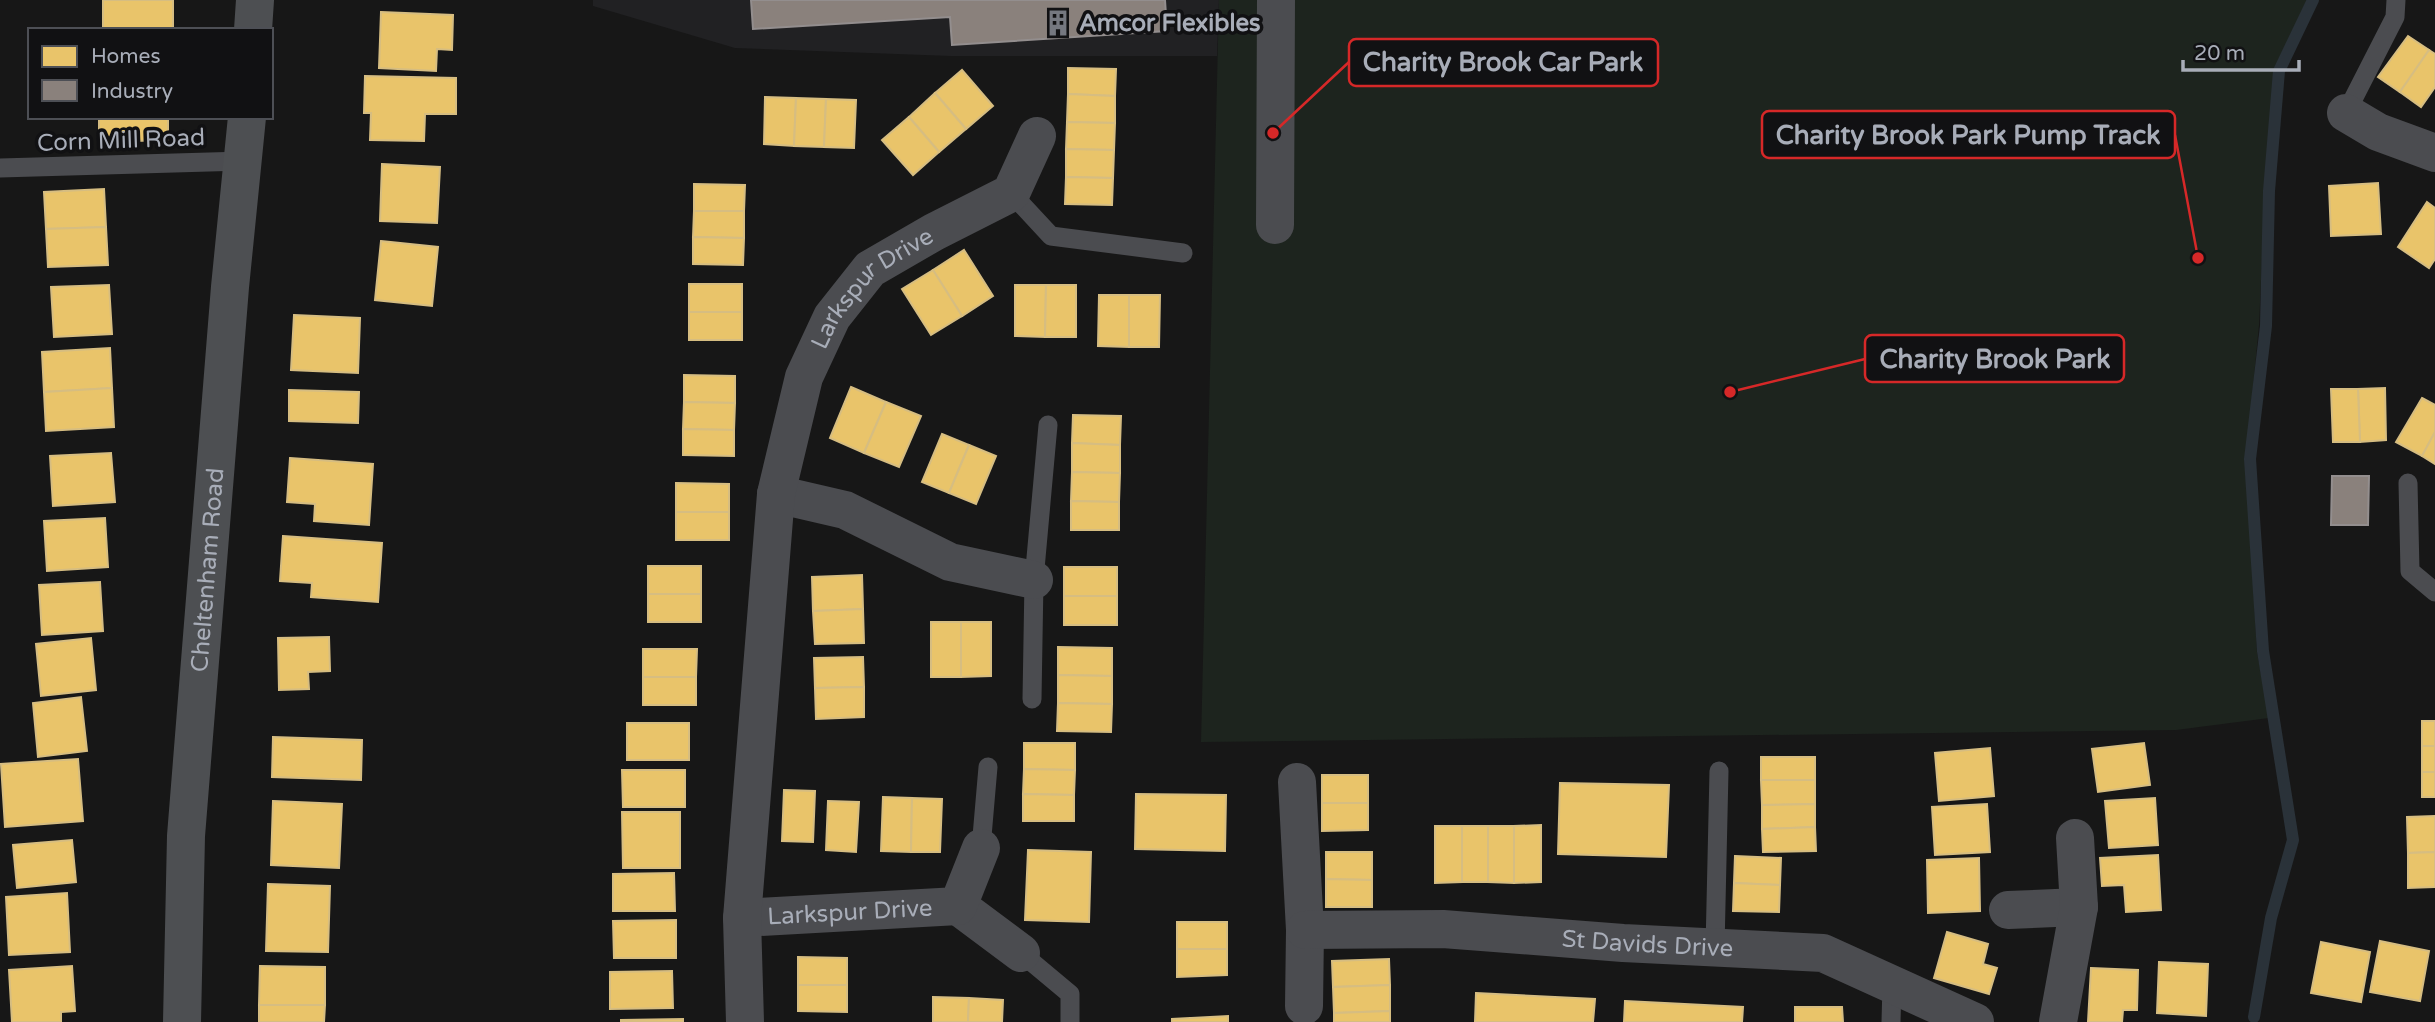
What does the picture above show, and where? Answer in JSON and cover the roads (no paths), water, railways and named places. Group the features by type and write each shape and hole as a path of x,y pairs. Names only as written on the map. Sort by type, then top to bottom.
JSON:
{"main road":[{"path":"253,28 256,0"},
{"name":"Cheltenham Road","path":"182,1022 186,836 229,301 247,119"}],"street":[{"path":"1275,225 1276,0"},
{"path":"2346,113 2378,132 2435,153"},
{"path":"1011,192 1037,136"},
{"name":"Larkspur Drive","path":"745,1022 742,918 776,495 804,377 832,317 870,269 1011,192"},
{"path":"776,495 845,510 950,562 1034,580"},
{"path":"1297,782 1305,930 1304,1006"},
{"path":"2058,1022 2079,907 2075,838"},
{"name":"Larkspur Drive","path":"958,906 981,848"},
{"name":"Larkspur Drive","path":"742,918 958,906 1021,953"},
{"path":"2008,910 2079,907"},
{"name":"St Davids Drive","path":"1305,930 1443,929 1824,953 1975,1022"}],"lane":[{"path":"2346,113 2395,17 2396,0"},
{"name":"Corn Mill Road","path":"0,168 244,162"},
{"path":"1011,192 1051,236 1183,253"},
{"path":"1032,699 1034,580 1048,425"},
{"path":"2408,483 2410,571 2435,592"},
{"path":"981,848 988,767"},
{"path":"1715,948 1719,771"},
{"path":"1021,953 1070,994 1070,1022"},
{"path":"1891,1022 1892,984"}],"waterway":[{"path":"2254,1017 2271,918 2293,840 2263,651 2250,459 2266,326 2269,191 2279,71 2313,0"}],"place":[{"name":"Amcor Flexibles","path":"1058,23"},
{"name":"Charity Brook Car Park","path":"1273,133"},
{"name":"Charity Brook Park Pump Track","path":"2198,258"},
{"name":"Charity Brook Park","path":"1730,392"}]}
